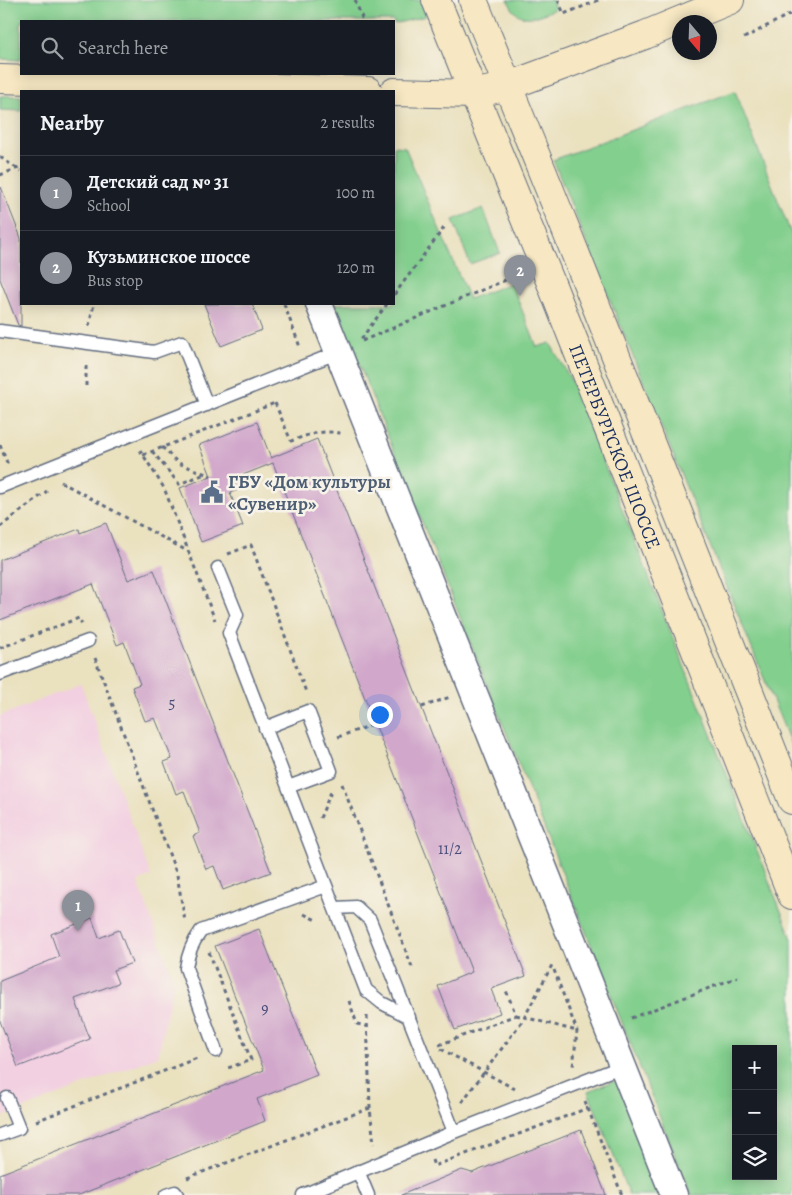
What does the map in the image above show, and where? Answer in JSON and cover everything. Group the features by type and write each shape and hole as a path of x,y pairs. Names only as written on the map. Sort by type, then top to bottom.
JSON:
{"main road":[{"name":"ПЕТЕРБУРГСКОЕ ШОССЕ","path":"436,0 555,292 792,895"},
{"name":"ПЕТЕРБУРГСКОЕ ШОССЕ","path":"473,0 792,800"},
{"path":"395,92 474,94 508,86 730,0"},
{"path":"0,80 250,90"}],"street":[{"path":"319,305 674,1195"}],"lane":[{"path":"0,331 154,352 182,342 207,405"},
{"path":"0,487 338,352"},
{"path":"218,568 237,615 229,632 366,990 382,1003 409,1017"},
{"path":"0,674 88,641"},
{"path":"265,728 308,711 321,743 331,771 288,787"},
{"path":"216,1051 186,968 187,957 192,943 201,931 326,886"},
{"path":"335,908 356,907 370,920 454,1132"},
{"path":"303,1195 454,1132 623,1066"},
{"path":"0,1135 19,1128 7,1098"},
{"path":"358,1171 368,1195"},
{"path":"166,1195 175,1192 177,1195"}],"path":[{"path":"355,0 364,20"},
{"path":"558,0 564,14 599,0"},
{"path":"744,38 792,13"},
{"path":"0,157 20,170"},
{"path":"0,175 20,167"},
{"path":"395,294 446,225"},
{"path":"386,305 357,343 515,276"},
{"path":"267,381 291,441 314,432 336,432 352,437"},
{"path":"143,455 275,403"},
{"path":"0,445 10,470"},
{"path":"138,446 164,488 215,621"},
{"path":"162,447 178,463 211,476"},
{"path":"152,451 179,484 205,474"},
{"path":"57,476 59,481 189,552"},
{"path":"0,527 52,487"},
{"path":"226,554 251,545 308,698"},
{"path":"194,566 202,563"},
{"path":"0,648 79,618 177,875 187,930 181,956 187,957"},
{"path":"422,707 455,695"},
{"path":"321,743 375,724"},
{"path":"338,775 412,967 410,973"},
{"path":"298,912 319,921"},
{"path":"19,1128 216,1051 224,1070 251,1060 209,951"},
{"path":"456,1097 460,1106 525,1018 552,965"},
{"path":"607,1027 738,977"},
{"path":"505,988 516,1015"},
{"path":"366,990 370,1108 377,1164"},
{"path":"347,996 357,1024 367,1026"},
{"path":"436,1046 516,1015 577,1031"},
{"path":"436,1046 440,1054"},
{"path":"436,1046 536,1100"},
{"path":"179,1181 370,1108"},
{"path":"430,1154 434,1166 588,1108"}],"shaded area":[{"path":"81,684 151,876 138,882 174,981 158,1056 0,1118 0,716"}],"green space":[{"path":"0,0 420,0 426,16 395,24 395,20 20,20 20,60 0,59"},
{"path":"508,0 552,0 555,9 534,17 522,16 517,14"},
{"path":"735,91 792,236 792,747 553,160"},
{"path":"0,96 20,96 20,111 0,110"},
{"path":"395,146 405,147 469,299 511,283 537,347 550,343 571,380 792,939 792,1195 691,1195 335,305 395,305"},
{"path":"483,208 500,253 470,264 453,220"},
{"path":"617,1080 662,1195 629,1195 588,1091"}],"building":[{"path":"0,188 20,235 21,326 18,325 0,279"},
{"path":"204,305 252,305 262,330 221,346"},
{"path":"257,422 271,458 317,439 526,976 491,989 500,1013 455,1030 438,986 472,972 273,463 238,477 242,488 230,493 243,526 201,542 180,488 211,476 199,445"},
{"path":"106,523 128,580 154,570 271,872 223,890 214,866 206,869 193,836 200,833 184,791 176,794 164,762 172,759 155,718 145,721 132,687 140,684 124,642 117,645 93,584 0,620 0,560 79,529 80,533"},
{"path":"92,918 99,938 119,930 132,963 113,970 118,983 75,999 90,1039 18,1067 0,1021 0,981 59,957 51,934"},
{"path":"259,929 317,1075 257,1099 265,1121 79,1195 0,1195 0,1174 264,1070 215,946"},
{"path":"581,1130 606,1195 401,1195 462,1170 472,1173"}],"place":[{"name":"Кузьминское шоссе","path":"520,296"},
{"name":"ГБУ «Дом культуры «Сувенир»","path":"212,492"},
{"name":"Детский сад № 31","path":"78,931"}]}
